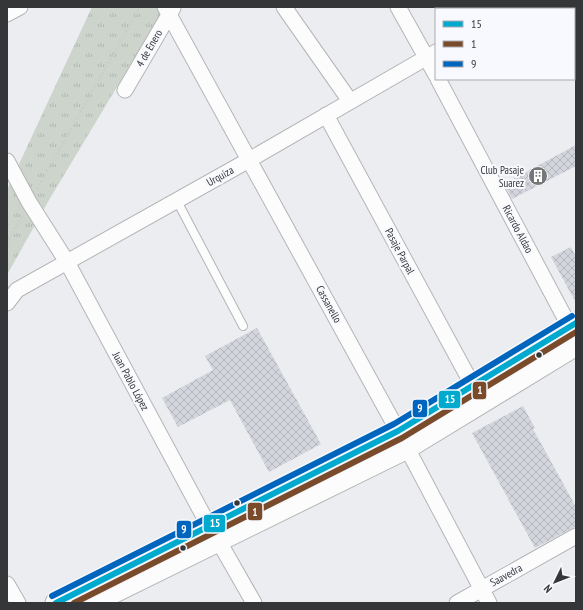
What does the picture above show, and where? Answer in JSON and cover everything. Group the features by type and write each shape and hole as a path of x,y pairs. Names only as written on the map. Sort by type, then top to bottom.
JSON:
{"main road":[{"path":"403,440 473,386 574,333"},
{"path":"56,603 214,533 403,440 574,333"},
{"path":"92,603 214,533"}],"street":[{"path":"7,14 20,7"},
{"path":"284,7 350,101"},
{"path":"398,7 431,55 435,71"},
{"name":"4 de Enero","path":"125,90 169,9"},
{"name":"Cassanello","path":"169,9 249,160 403,440 489,603"},
{"name":"Urquiza","path":"7,304 17,290 177,201 431,55"},
{"name":"Ricardo Aldao","path":"439,80 574,333"},
{"name":"Pasaje Parpal","path":"326,115 473,386"},
{"name":"Juan Pablo López","path":"7,161 29,202 67,262 214,533 254,603"},
{"name":"Saavedra","path":"457,603 576,536"},
{"path":"7,584 18,603"}],"lane":[{"path":"177,201 243,326"}],"path":[{"path":"7,242 140,7"}],"green space":[{"path":"92,7 165,7 49,200 7,275 7,190"}],"building":[{"name":"Club Pasaje Suarez","path":"576,145 576,166 512,199 504,184"},
{"path":"571,247 576,257 576,303 551,257"},
{"path":"257,328 321,444 269,472 230,400 178,427 162,398 213,370 205,356"},
{"path":"523,406 535,428 533,429 576,507 576,526 535,548 472,433"}],"transit line":[{"name":"9","path":"52,596 394,424 572,316"},
{"name":"15","path":"56,603 398,431 576,323"},
{"name":"1","path":"74,603 402,438 576,332"}],"place":[{"name":"Club Pasaje Suarez","path":"538,176"}]}
